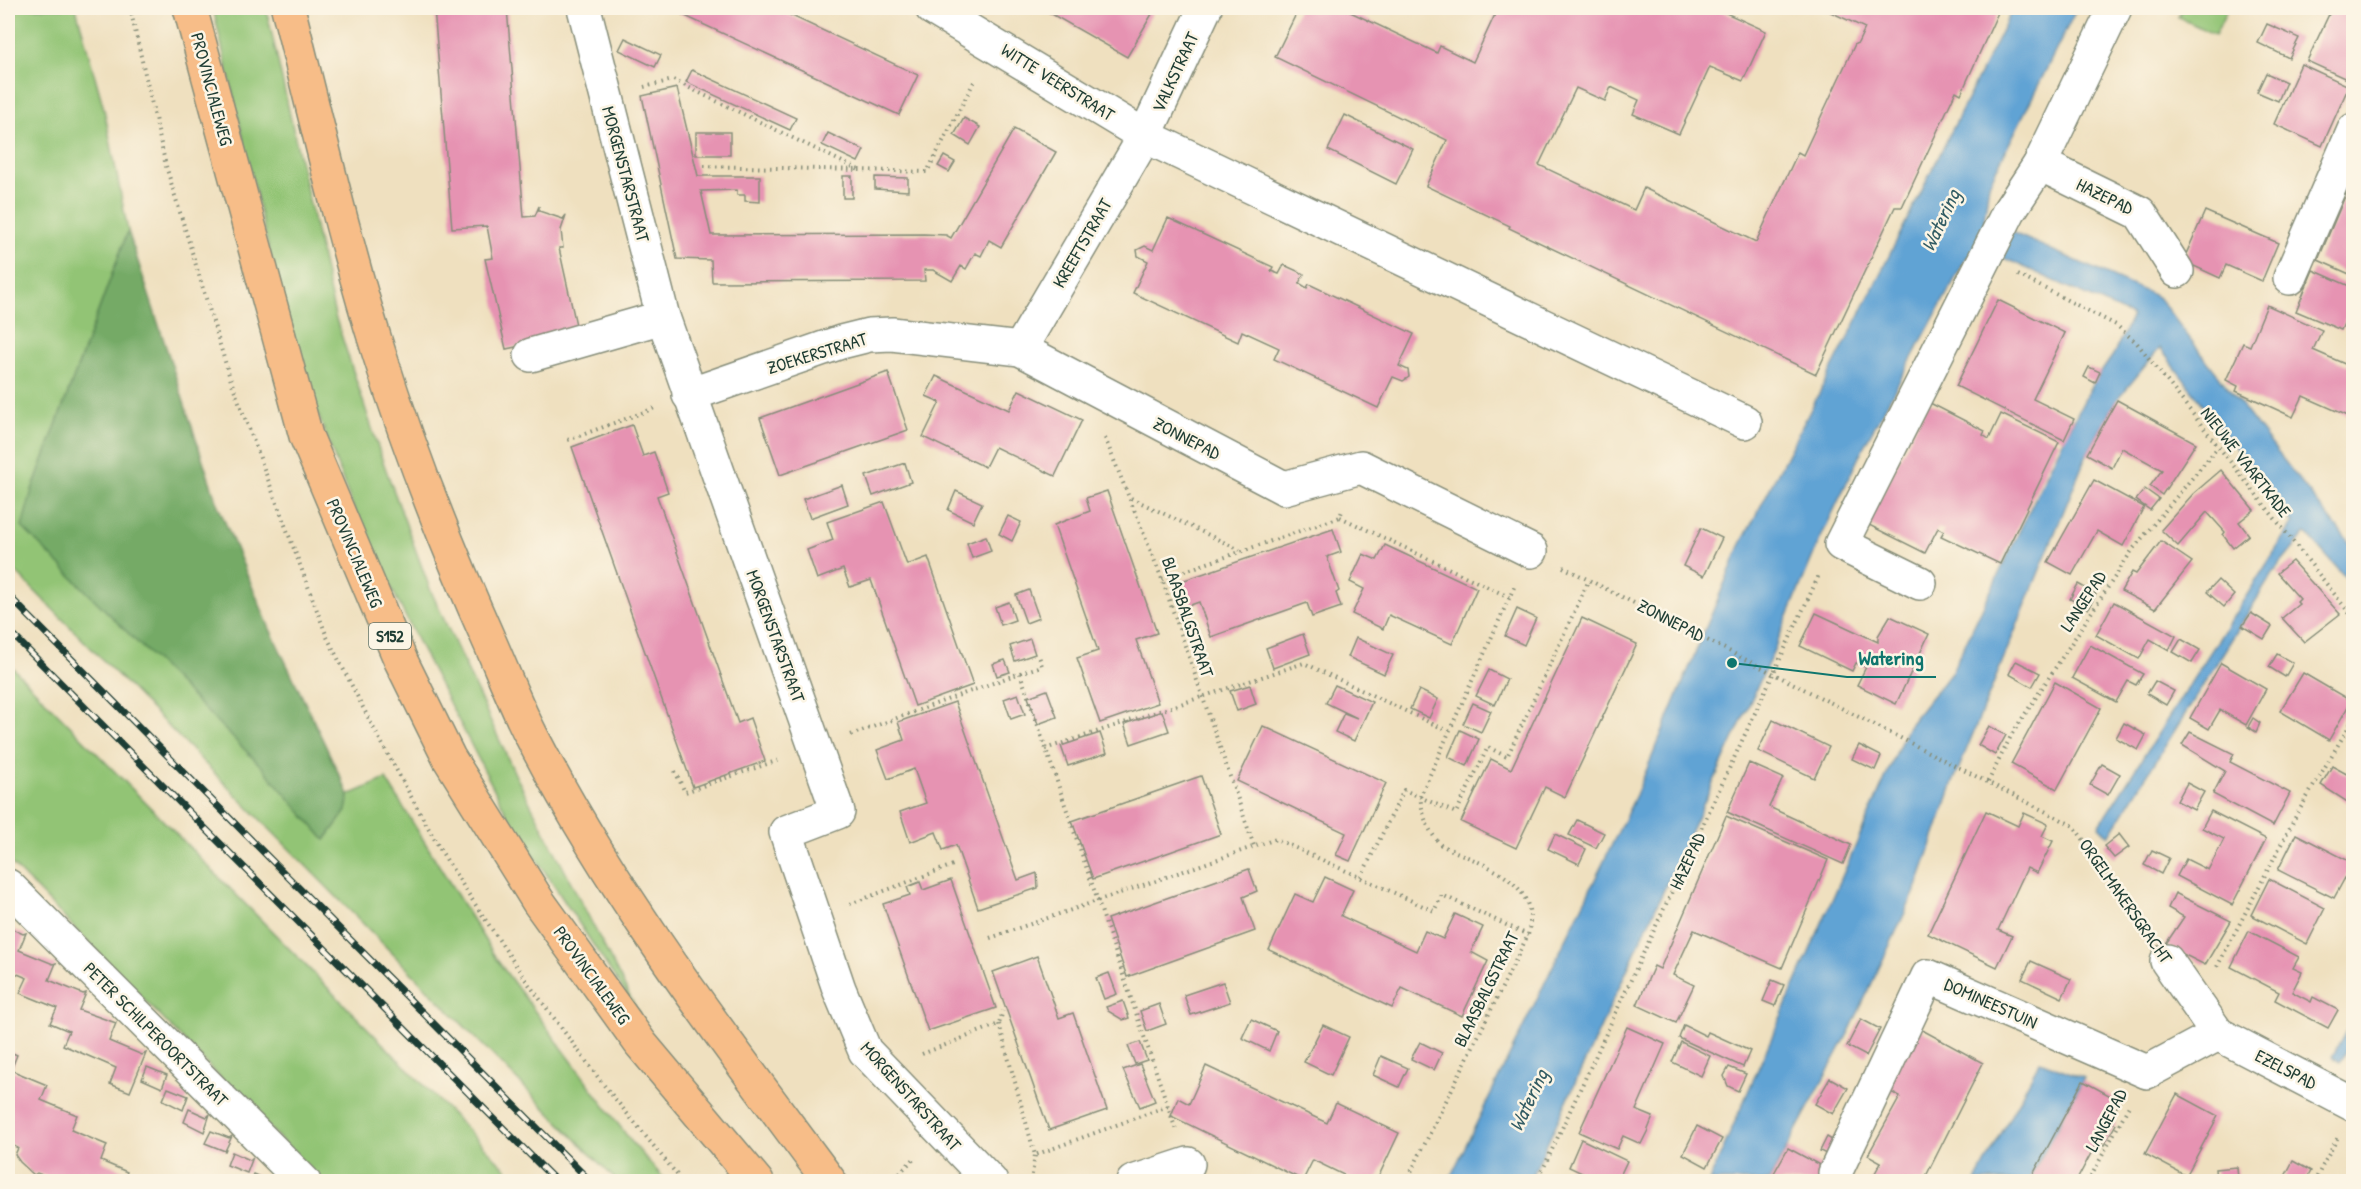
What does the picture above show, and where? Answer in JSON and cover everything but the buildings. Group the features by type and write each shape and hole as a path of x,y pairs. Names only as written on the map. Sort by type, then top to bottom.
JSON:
{"main road":[{"name":"PROVINCIALEWEG","path":"190,8 306,436 401,661 449,758 538,901 641,1044 757,1182"},
{"path":"288,8 327,165 378,351 416,459 470,599 531,734 608,868 690,994 830,1182"}],"street":[{"name":"MORGENSTARSTRAAT","path":"584,8 663,318 838,812 786,832 854,1030 864,1051 991,1182"},
{"name":"WITTE VEERSTRAAT","path":"932,8 995,43 1145,136 1745,422"},
{"name":"VALKSTRAAT","path":"1145,136 1205,8"},
{"path":"1920,583 1841,544 2009,211 2040,164 2115,8"},
{"path":"2290,278 2354,130"},
{"name":"KREEFTSTRAAT","path":"1020,349 1145,136"},
{"name":"HAZEPAD","path":"2040,164 2140,213 2177,271"},
{"path":"531,355 663,318"},
{"name":"ZOEKERSTRAAT","path":"689,395 841,342 869,335 892,334 1020,349"},
{"name":"ZONNEPAD","path":"1020,349 1112,400 1284,488 1361,467"},
{"path":"1361,467 1531,551"},
{"name":"PETER SCHILPEROORTSTRAAT","path":"8,886 304,1182"},
{"name":"ORGELMAKERSGRACHT","path":"2167,961 2218,1034"},
{"name":"DOMINEESTUIN","path":"1835,1173 1928,976 2147,1072"},
{"path":"2147,1072 2218,1034"},
{"name":"EZELSPAD","path":"2218,1034 2354,1105"},
{"path":"1133,1182 1188,1164"}],"path":[{"path":"701,166 927,172 995,43"},
{"path":"606,97 673,80 859,170"},
{"name":"NIEUWE VAARTKADE","path":"1973,281 2005,269 2116,324 2138,343 2152,364 2354,619"},
{"path":"567,440 689,395"},
{"name":"BLAASBALGSTRAAT","path":"1112,400 1099,425 1162,579 1200,695 1254,846"},
{"name":"LANGEPAD","path":"1988,783 2012,734 2133,549 2218,447"},
{"path":"1340,517 1361,467"},
{"path":"1130,497 1241,551"},
{"path":"1162,579 1340,517 1509,597"},
{"name":"HAZEPAD","path":"1537,1182 1825,562 1841,544"},
{"path":"1420,797 1531,551"},
{"name":"ZONNEPAD","path":"1531,551 1691,630 1979,778"},
{"path":"1361,877 1404,790 1456,813 1488,747 1507,757 1589,580"},
{"path":"675,771 685,792 816,748 1042,666 1039,656"},
{"path":"1045,749 1200,695 1304,663 1448,731"},
{"path":"1020,674 1096,902 1188,1164"},
{"path":"2198,1005 2297,814 2354,718"},
{"name":"ORGELMAKERSGRACHT","path":"1979,778 2074,826 2167,961"},
{"name":"BLAASBALGSTRAAT","path":"1406,1182 1528,935 1531,912 1525,895 1513,880 1441,845 1427,827 1420,797"},
{"path":"990,938 1276,838 1434,911 1442,896 1528,935"},
{"path":"816,917 953,865"},
{"path":"1003,1011 999,1024 1035,1155 1031,1182"},
{"path":"882,1070 999,1024"},
{"name":"LANGEPAD","path":"2088,1182 2147,1072"},
{"path":"1035,1155 1167,1106"}],"green space":[{"path":"14,8 76,8 104,109 128,231 32,490 325,840 346,811 349,795 386,779 497,960 630,1140 666,1181 617,1181 8,564 8,18"},
{"path":"213,8 266,8 335,316 382,459 430,589 515,774 639,1014 508,816 358,520 316,409 280,298"},
{"path":"2182,8 2228,8 2215,35 2178,17"},
{"path":"128,231 217,503 270,629 349,795 346,811 325,840 262,767 22,527 32,490"},
{"path":"8,663 518,1181 321,1181 8,860"}],"water":[{"path":"2013,8 2077,8 1989,184 1984,220 2158,297 2353,547 2353,586 2306,533 2273,573 2109,836 2099,826 2293,523 2160,348 2117,400 2087,454 1952,785 1917,887 1849,1032 1769,1181 1709,1181 1908,726 1952,671 2057,453 2091,387 2113,355 2132,316 2004,258 1967,257 1864,446 1817,546 1771,657 1530,1181 1448,1182 1636,795 1740,546 1853,328"},
{"path":"2353,1018 2353,1036 2340,1062 2332,1057"},
{"path":"2040,1061 2084,1078 2028,1181 1976,1181"}],"railway":[{"path":"8,595 591,1182"},
{"path":"8,630 557,1182"}],"place":[{"name":"Watering","path":"1732,663"}]}
